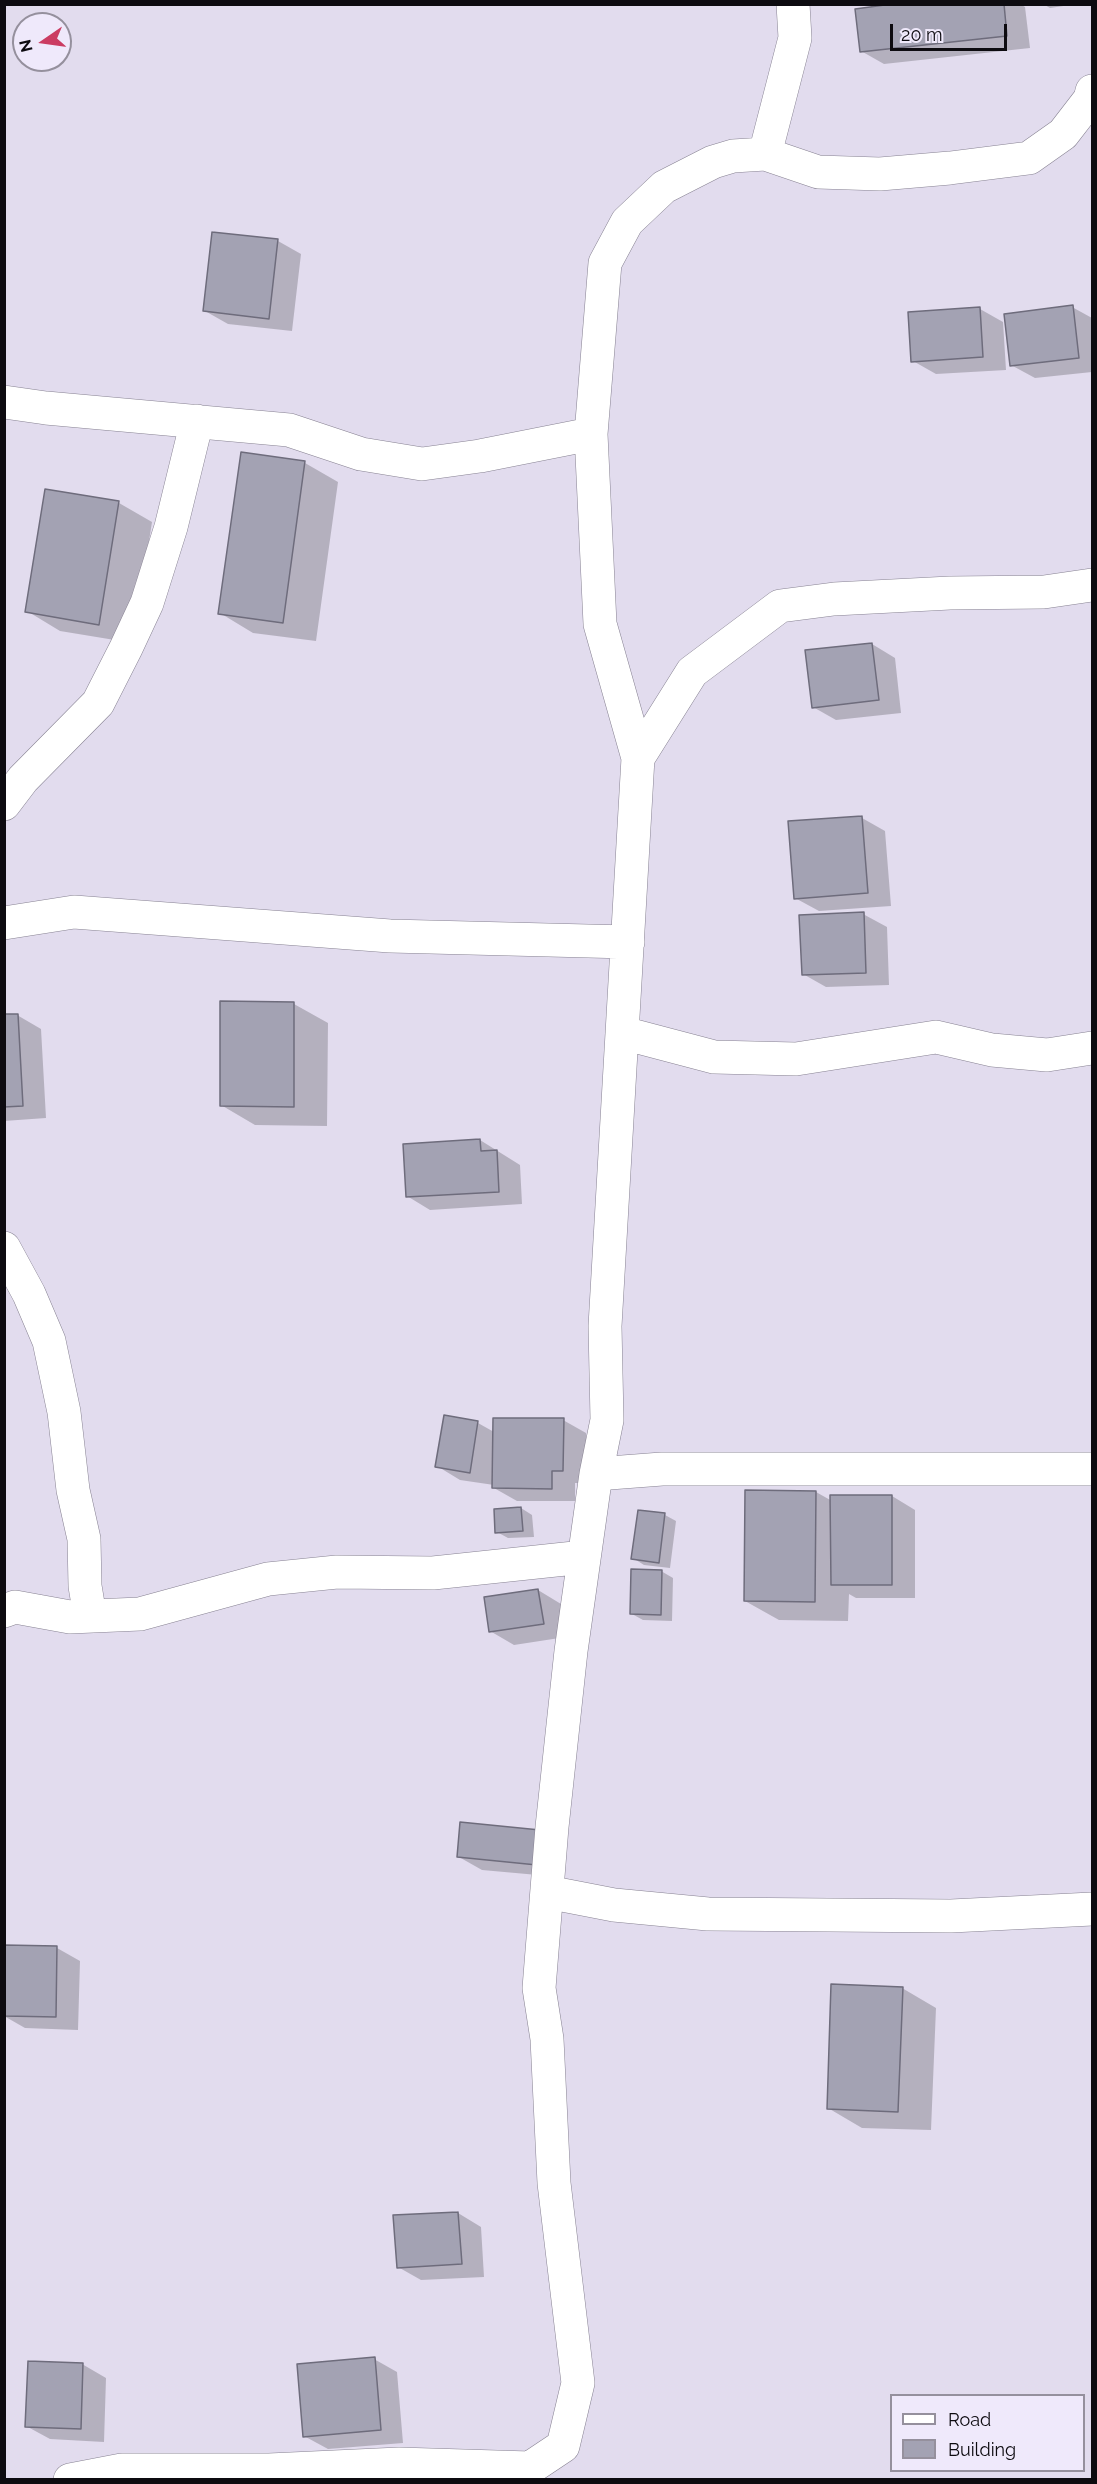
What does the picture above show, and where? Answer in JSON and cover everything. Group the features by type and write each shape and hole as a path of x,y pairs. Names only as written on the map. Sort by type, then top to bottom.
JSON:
{"street":[{"path":"765,154 795,38 793,4"},
{"path":"70,2480 122,2470 269,2470 399,2464 530,2468 563,2446 578,2383 554,2183 547,2039 539,1988 571,1651 596,1474 607,1420 605,1326 638,758 600,624 591,434 605,263 627,222 664,187 713,162 733,156 765,154 818,172 870,174 950,168 1029,158 1062,134 1090,99 1092,91"},
{"path":"4,402 46,408 289,430 361,454 422,464 480,456 591,434"},
{"path":"4,804 23,779 98,703 126,648 147,603 171,527 197,421"},
{"path":"638,758 692,672 780,606 834,599 927,594 1044,592 1092,585"},
{"path":"4,923 74,912 390,936 628,942"},
{"path":"623,1033 714,1057 796,1059 936,1037 992,1050 1047,1055 1092,1048"},
{"path":"4,1248 29,1294 49,1341 64,1412 73,1490 84,1539 85,1586 90,1616"},
{"path":"596,1474 662,1468 1092,1469"},
{"path":"4,1611 15,1607 70,1617 140,1614 268,1579 337,1572 433,1572 584,1557"},
{"path":"547,1892 614,1905 708,1914 940,1916 1092,1910"}],"building":[{"path":"892,4 1004,4 1007,36 860,52 855,9"},
{"path":"212,232 278,239 269,319 203,311"},
{"path":"1073,305 1079,358 1010,366 1004,314"},
{"path":"980,307 983,357 911,362 908,312"},
{"path":"241,452 305,461 283,623 218,614"},
{"path":"45,489 119,501 99,625 25,612"},
{"path":"872,643 879,700 812,708 805,650"},
{"path":"862,816 868,893 794,899 788,821"},
{"path":"864,912 866,973 802,975 799,915"},
{"path":"220,1001 294,1002 294,1107 220,1106"},
{"path":"4,1014 18,1014 23,1106 4,1107"},
{"path":"480,1139 481,1151 497,1150 499,1192 406,1197 403,1144"},
{"path":"444,1415 478,1421 470,1473 435,1467"},
{"path":"493,1418 564,1418 563,1471 552,1471 552,1489 492,1488"},
{"path":"745,1490 816,1491 815,1602 744,1601"},
{"path":"830,1495 892,1495 892,1585 831,1585"},
{"path":"521,1507 523,1531 495,1533 494,1509"},
{"path":"638,1510 665,1513 659,1563 631,1559"},
{"path":"631,1569 662,1570 661,1615 630,1614"},
{"path":"538,1589 544,1624 489,1632 484,1597"},
{"path":"460,1822 540,1830 537,1865 457,1857"},
{"path":"4,1945 57,1946 56,2017 4,2016"},
{"path":"831,1984 903,1987 898,2112 827,2109"},
{"path":"458,2212 462,2264 397,2268 393,2215"},
{"path":"375,2357 381,2430 303,2437 297,2364"},
{"path":"28,2361 83,2363 81,2429 25,2427"}]}
